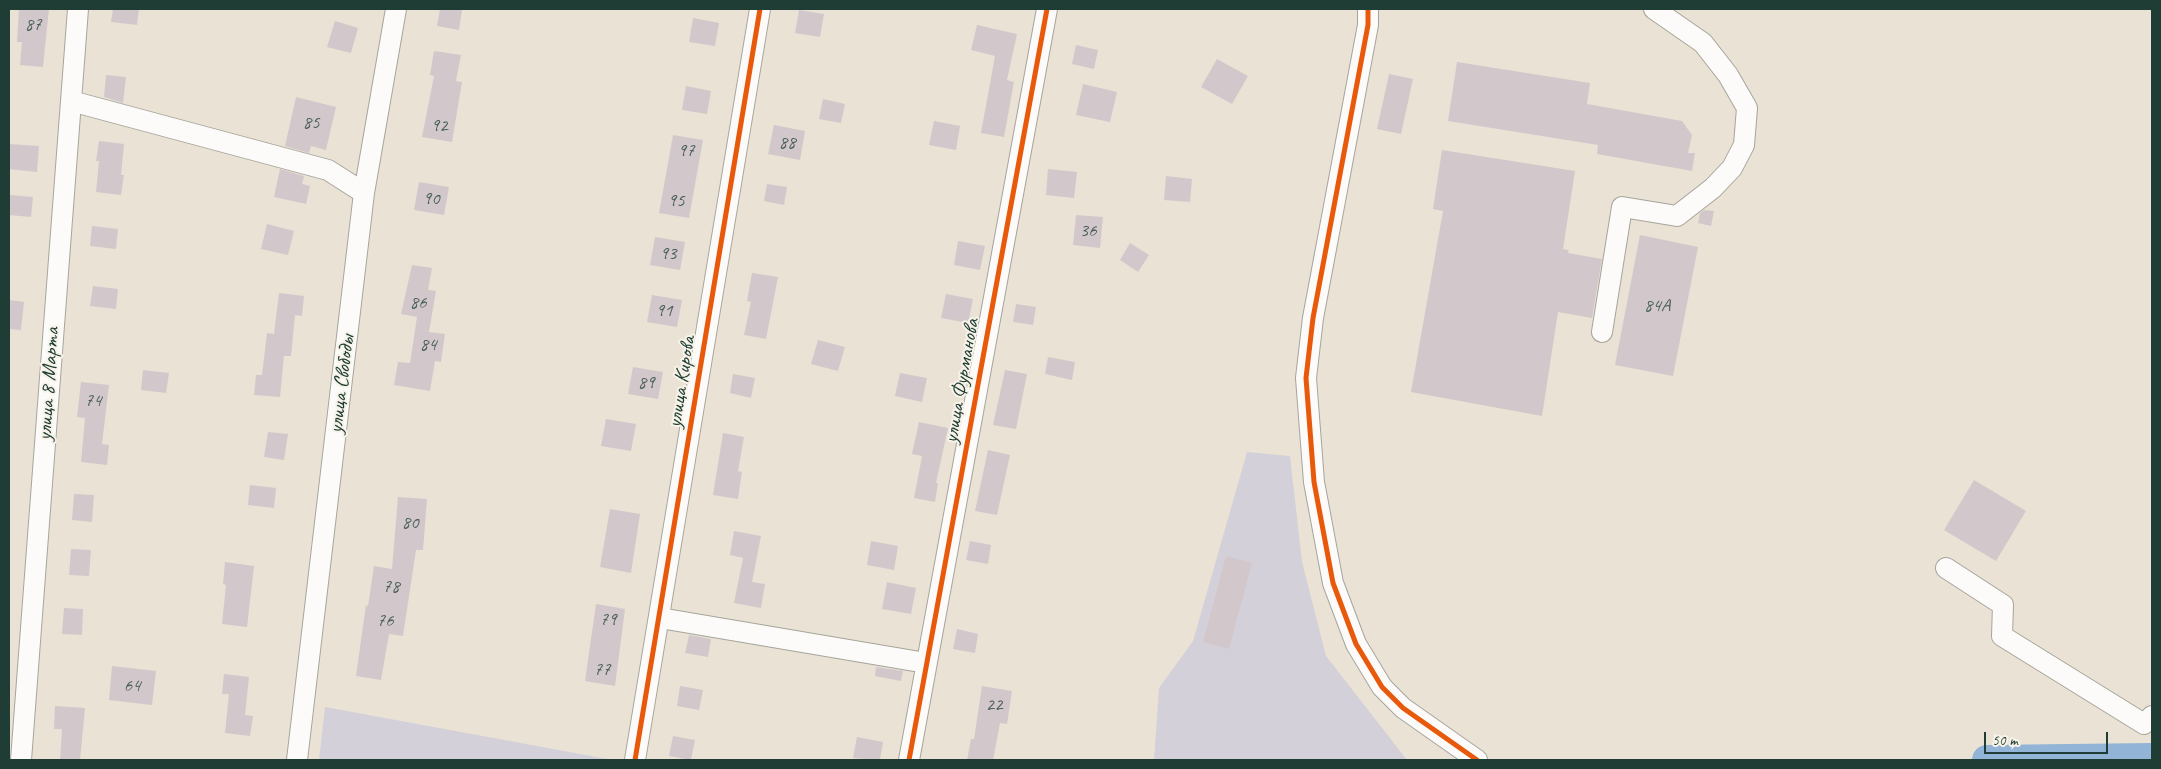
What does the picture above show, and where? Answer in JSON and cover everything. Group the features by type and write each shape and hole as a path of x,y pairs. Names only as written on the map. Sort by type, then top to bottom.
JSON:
{"street":[{"name":"улица 8 Марта","path":"20,760 78,9"},
{"name":"улица Свободы","path":"297,760 364,193 396,9"},
{"name":"улица Кирова","path":"635,760 760,9"},
{"name":"улица Фурманова","path":"909,760 1047,9"},
{"path":"1368,9 1368,25 1313,318 1306,378 1314,482 1333,582 1356,644 1382,686 1403,708 1477,760"},
{"path":"1602,332 1622,207 1676,216 1713,188 1732,168 1744,145 1747,108 1728,76 1703,43 1654,9"},
{"path":"71,101 328,170 364,193"},
{"path":"1946,568 2004,605 2002,636 2144,724 2152,716"},
{"path":"660,618 926,663"}],"shaded area":[{"path":"1247,452 1290,456 1302,562 1326,656 1407,760 1154,760 1159,688 1193,641"},
{"path":"325,707 613,760 319,760"}],"building":[{"path":"19,9 49,9 43,67 20,65 22,42 17,42"},
{"path":"113,9 139,9 137,25 111,22"},
{"path":"440,9 462,10 459,30 437,26"},
{"path":"799,10 824,14 820,37 795,33"},
{"path":"693,18 719,23 715,46 689,42"},
{"path":"335,21 358,28 351,53 327,47"},
{"path":"977,25 1017,34 1007,80 1014,82 1004,137 981,133 995,56 971,50"},
{"path":"1076,45 1098,50 1094,69 1072,64"},
{"path":"434,51 461,55 456,81 462,82 452,142 422,137 434,76 430,75"},
{"path":"1217,59 1248,76 1232,104 1201,87"},
{"path":"1457,62 1590,83 1587,104 1682,121 1692,135 1688,153 1695,153 1692,171 1597,154 1598,145 1448,121"},
{"path":"1389,74 1413,79 1401,134 1377,129"},
{"path":"106,75 126,77 123,103 104,97"},
{"path":"1083,84 1117,92 1110,122 1076,115"},
{"path":"686,86 711,91 707,114 682,110"},
{"path":"296,97 336,107 326,150 311,146 309,153 285,146"},
{"path":"823,99 845,104 841,123 819,119"},
{"path":"934,121 960,126 956,150 929,145"},
{"path":"774,125 805,131 800,160 768,154"},
{"path":"673,135 703,140 689,218 659,213"},
{"path":"99,141 124,144 121,175 124,175 121,195 96,192 99,161 96,161"},
{"path":"9,144 39,146 37,172 9,169"},
{"path":"1442,150 1575,171 1563,249 1569,250 1568,253 1602,259 1592,318 1558,312 1542,416 1411,392 1443,211 1433,209"},
{"path":"280,169 304,176 302,184 310,186 306,204 274,197"},
{"path":"1048,169 1077,172 1074,198 1046,195"},
{"path":"1166,176 1192,179 1190,202 1164,200"},
{"path":"419,182 449,187 444,215 414,210"},
{"path":"767,184 787,187 784,205 764,201"},
{"path":"10,195 33,197 31,217 9,215"},
{"path":"1704,210 1714,211 1711,226 1698,223 1700,213"},
{"path":"1076,215 1103,217 1100,248 1073,245"},
{"path":"267,224 294,231 288,255 261,249"},
{"path":"92,226 118,229 116,249 90,246"},
{"path":"1640,235 1698,247 1673,376 1615,365"},
{"path":"655,237 685,242 680,270 650,265"},
{"path":"958,241 985,246 980,270 954,265"},
{"path":"1130,243 1149,255 1138,272 1120,260"},
{"path":"412,265 432,268 428,290 436,291 429,332 445,334 441,362 435,361 430,391 394,385 398,362 410,363 417,317 401,314"},
{"path":"752,273 778,277 766,339 744,335 751,302 747,301"},
{"path":"93,286 118,289 116,309 90,306"},
{"path":"279,293 304,296 302,316 295,315 291,356 284,356 280,397 254,395 256,375 262,375 267,333 274,334"},
{"path":"946,294 973,299 968,323 941,318"},
{"path":"652,295 682,300 677,327 647,322"},
{"path":"9,300 24,302 21,330 9,329"},
{"path":"1016,304 1036,307 1033,325 1013,322"},
{"path":"818,340 845,347 838,371 811,364"},
{"path":"1048,357 1075,362 1072,380 1045,374"},
{"path":"633,367 663,372 658,399 628,394"},
{"path":"143,370 169,373 166,393 141,390"},
{"path":"1005,370 1027,374 1016,429 993,425"},
{"path":"900,373 927,378 922,402 895,396"},
{"path":"733,374 755,378 751,398 730,393"},
{"path":"81,382 109,385 102,444 109,445 107,465 81,462 85,418 77,417"},
{"path":"606,419 636,424 631,451 601,446"},
{"path":"919,422 948,428 936,483 938,483 935,502 914,498 922,456 912,454"},
{"path":"268,432 288,434 284,460 264,457"},
{"path":"723,433 744,437 738,471 742,472 738,499 713,495"},
{"path":"988,450 1010,455 997,515 975,511"},
{"path":"1974,480 2026,511 1996,561 1944,530"},
{"path":"250,485 276,488 274,508 248,505"},
{"path":"74,494 94,495 92,522 72,520"},
{"path":"398,497 427,499 423,550 416,550 403,636 389,634 381,680 356,676 366,605 368,606 374,566 392,569"},
{"path":"610,509 640,514 631,573 600,567"},
{"path":"734,531 761,536 752,582 765,584 761,608 734,603 743,558 730,555"},
{"path":"871,541 898,546 894,570 867,565"},
{"path":"970,541 991,545 988,564 966,560"},
{"path":"71,549 91,550 89,576 69,575"},
{"path":"1226,556 1252,563 1229,649 1203,642"},
{"path":"225,562 254,566 247,627 222,624 226,585 223,584"},
{"path":"887,582 916,588 911,614 882,609"},
{"path":"596,604 625,609 615,686 585,681"},
{"path":"64,608 83,609 82,635 62,634"},
{"path":"957,629 978,634 975,653 953,649"},
{"path":"689,635 711,639 708,657 685,653"},
{"path":"112,666 156,671 152,705 109,700"},
{"path":"876,667 903,671 901,681 875,676"},
{"path":"224,674 249,677 245,715 253,716 250,736 225,733 229,694 222,694"},
{"path":"680,686 703,690 699,710 677,706"},
{"path":"982,686 1012,691 1007,724 1000,723 993,760 967,760 971,739 974,739"},
{"path":"55,706 85,708 80,760 60,760 62,729 54,729"},
{"path":"673,736 695,740 691,760 669,756"},
{"path":"857,737 883,742 880,760 853,758"}],"waterway":[{"path":"1987,760 2152,758"}],"cycle path":[{"path":"635,760 760,9"},
{"path":"909,760 1047,9"},
{"path":"1368,9 1368,25 1313,318 1306,378 1314,482 1333,583 1356,644 1382,687 1403,708 1477,760"}]}
